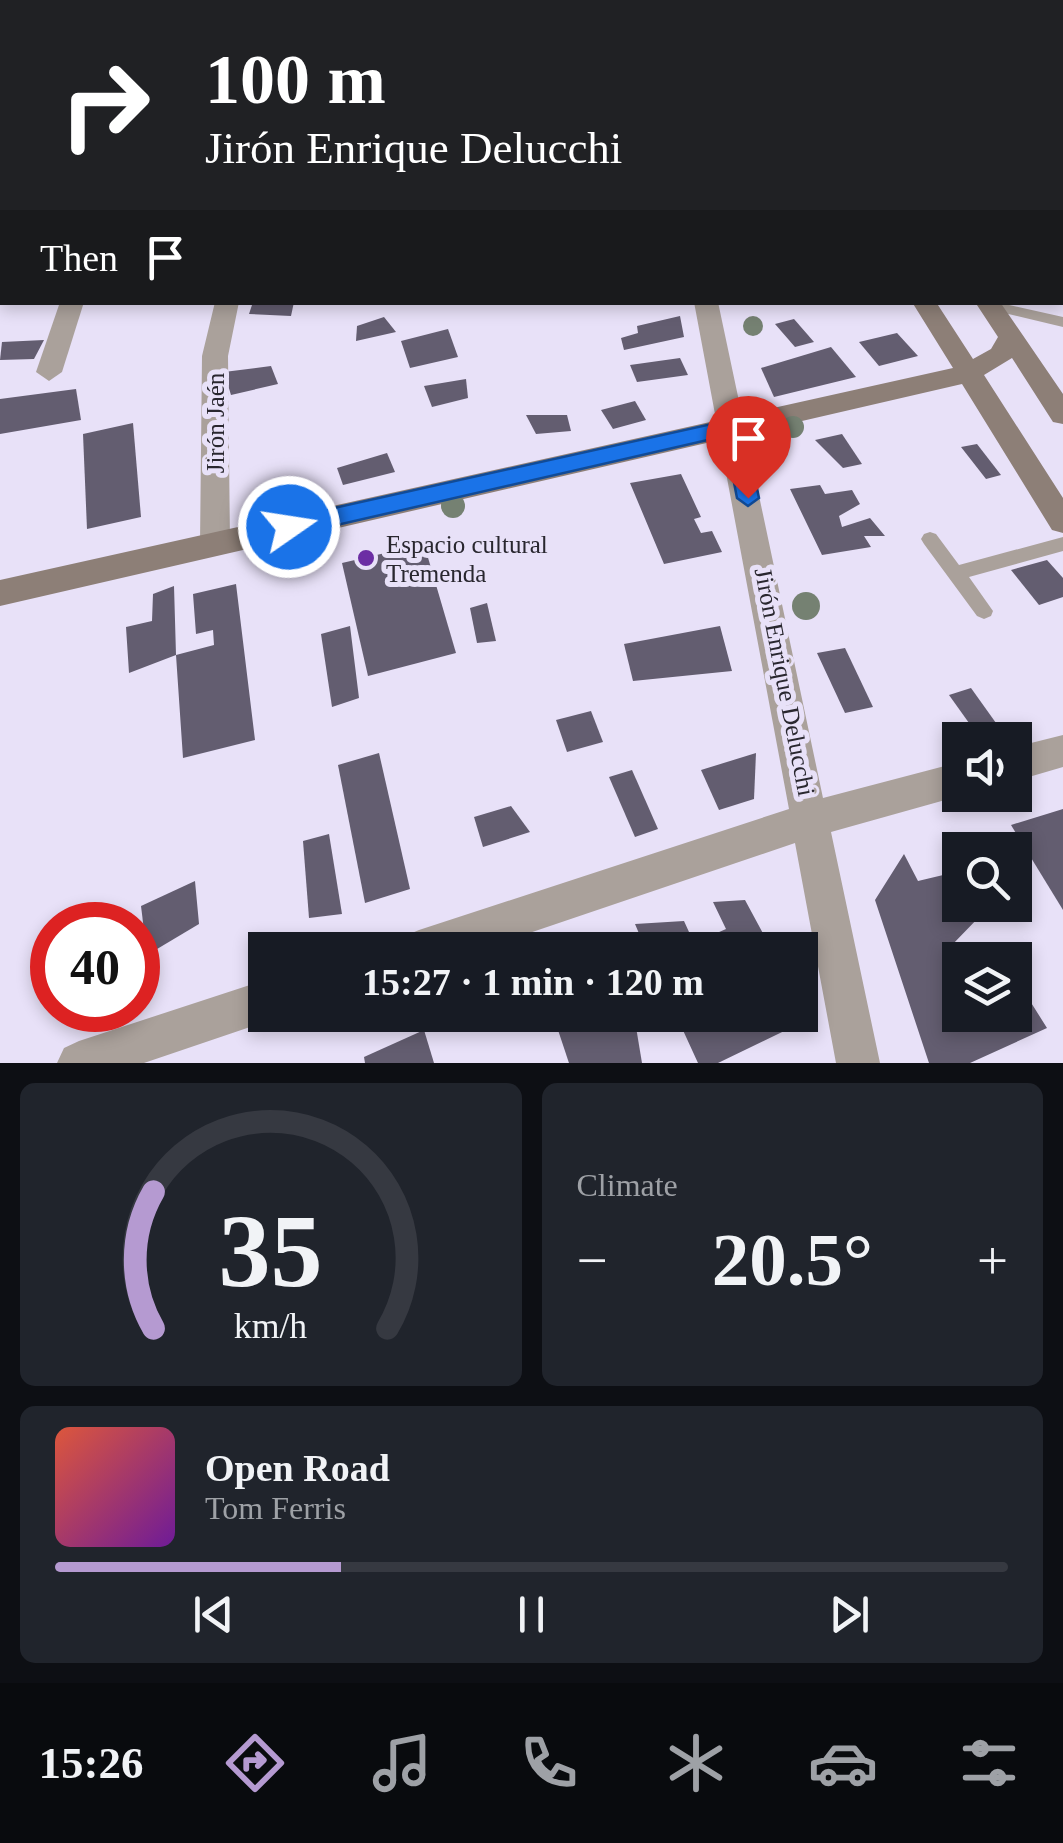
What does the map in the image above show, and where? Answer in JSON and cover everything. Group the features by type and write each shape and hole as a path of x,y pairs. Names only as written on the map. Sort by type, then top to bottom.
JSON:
{"street":[{"path":"48,372 71,305"},
{"name":"Jirón Jaén","path":"215,544 215,356 226,305"},
{"name":"Jirón Enrique Delucchi","path":"707,305 734,426 858,1063"},
{"path":"926,305 1063,522"},
{"path":"988,305 1062,412"},
{"path":"0,592 966,374 1002,354 1010,338"},
{"path":"1032,760 1063,752"},
{"path":"473,932 812,819 942,784"},
{"path":"79,1063 248,1007"}],"lane":[{"path":"991,305 1063,322"},
{"path":"930,539 984,612"},
{"path":"955,573 1063,544"}],"building":[{"path":"252,305 293,305 291,316 249,314"},
{"path":"680,316 684,337 624,350 621,338 638,333 637,326"},
{"path":"384,317 396,332 356,341 357,326"},
{"path":"794,319 814,342 795,347 775,324"},
{"path":"448,329 458,357 410,368 401,341"},
{"path":"897,333 918,356 879,366 859,342"},
{"path":"44,340 34,359 0,360 2,342"},
{"path":"831,347 856,377 774,397 761,368"},
{"path":"680,358 688,375 637,382 630,365"},
{"path":"271,366 278,384 231,395 224,372"},
{"path":"466,379 468,398 432,407 424,386"},
{"path":"76,389 81,420 0,434 0,399"},
{"path":"635,401 646,420 613,429 601,410"},
{"path":"526,415 567,415 571,431 536,434"},
{"path":"133,423 141,517 87,529 83,434"},
{"path":"842,434 862,464 843,468 815,440"},
{"path":"977,444 1001,475 986,479 961,447"},
{"path":"387,453 395,472 343,485 337,468"},
{"path":"681,474 701,517 694,519 701,533 712,531 722,552 664,564 630,483"},
{"path":"820,485 825,494 852,490 860,504 839,516 842,527 870,518 885,536 864,536 871,547 822,555 790,489"},
{"path":"424,544 456,653 368,676 342,563"},
{"path":"1047,560 1063,578 1063,597 1039,605 1011,570"},
{"path":"236,584 255,740 183,758 176,655 214,645 213,630 196,634 193,594"},
{"path":"174,586 176,655 129,673 126,627 152,621 153,594"},
{"path":"487,603 496,641 477,643 470,608"},
{"path":"350,626 359,698 332,707 321,634"},
{"path":"720,626 732,671 633,681 624,644"},
{"path":"845,648 873,707 845,713 817,653"},
{"path":"971,688 995,722 968,722 949,695"},
{"path":"591,711 603,742 567,752 556,720"},
{"path":"379,753 410,889 365,903 338,765"},
{"path":"756,753 754,799 719,810 701,770"},
{"path":"632,770 658,829 635,837 609,777"},
{"path":"511,806 530,832 483,847 474,817"},
{"path":"1063,809 1063,910 1032,859 1032,832 1015,832 1011,825"},
{"path":"329,834 342,914 309,918 303,841"},
{"path":"904,854 918,881 942,875 942,922 974,922 955,942 942,942 942,1032 1032,1032 1032,1004 1047,1028 970,1063 929,1063 875,900"},
{"path":"195,881 199,924 160,947 160,902 150,902"},
{"path":"745,900 762,932 719,932 726,929 713,902"},
{"path":"684,921 689,932 638,932 635,924"},
{"path":"425,1032 434,1063 365,1063 364,1057"},
{"path":"559,1032 637,1032 642,1063 569,1063"},
{"path":"684,1032 782,1032 718,1063 698,1063"}],"place":[{"name":"Espacio cultural Tremenda","path":"366,558"}],"route":[{"path":"289,527 734,426 748,498"}]}
